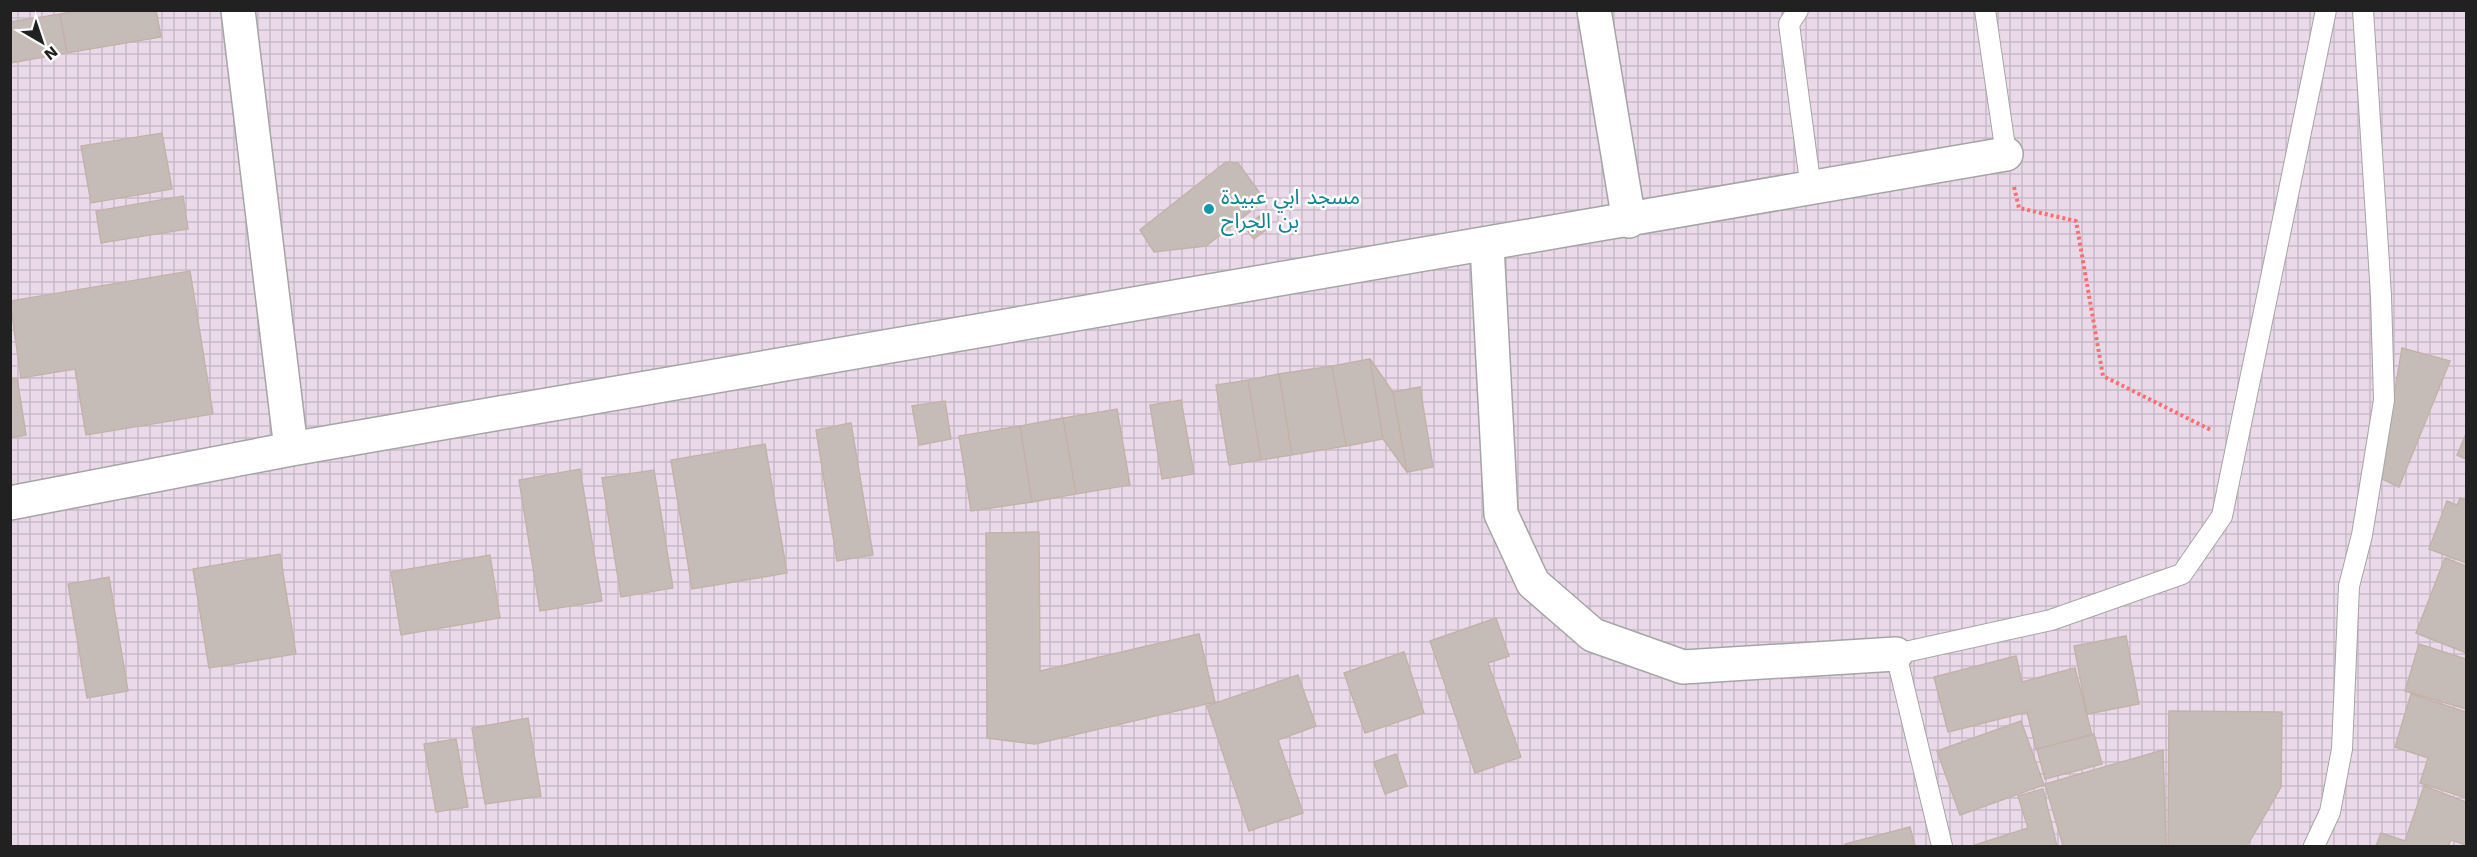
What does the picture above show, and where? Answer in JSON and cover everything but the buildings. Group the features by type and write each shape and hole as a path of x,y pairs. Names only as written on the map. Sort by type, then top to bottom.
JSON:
{"street":[{"path":"238,10 291,449"},
{"path":"1594,10 1629,221"},
{"path":"10,504 291,449 1629,221 2006,154"},
{"path":"1487,245 1501,514 1533,583 1593,635 1683,667 1896,654"}],"lane":[{"path":"1798,10 1789,24 1811,189"},
{"path":"1985,10 2006,154"},
{"path":"1942,846 1896,654 2051,620 2182,574 2222,516 2325,10"},
{"path":"2314,846 2330,812 2342,749 2349,586 2362,535 2384,400 2381,296 2363,10"}],"path":[{"path":"2006,154 2019,207 2076,221 2103,376 2237,442"}],"shaded area":[{"path":"11,11 2466,11 2466,846 11,846"}],"place":[{"name":"مسجد ابي عبيدة بن الجراح","path":"1209,209"}]}
